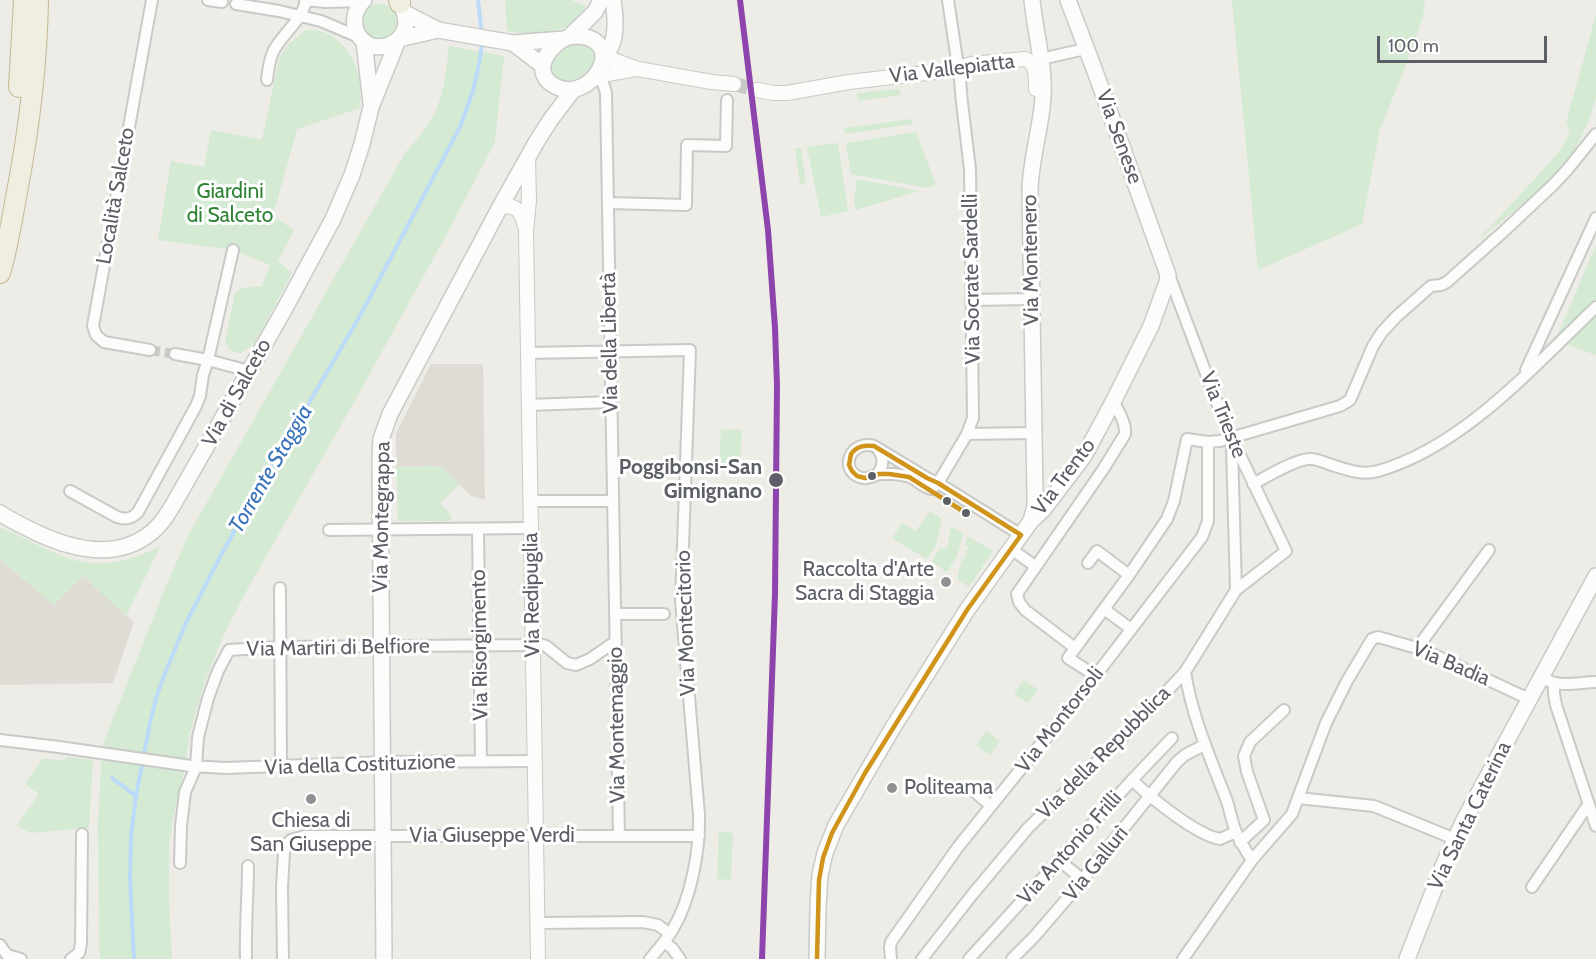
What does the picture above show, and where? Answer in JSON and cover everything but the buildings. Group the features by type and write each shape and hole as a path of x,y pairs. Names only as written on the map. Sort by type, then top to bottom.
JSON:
{"highway":[{"path":"0,211 11,150 21,65 24,0"},
{"path":"0,273 26,144 39,5"}],"main road":[{"name":"Via Montenero","path":"1030,521 1035,506 1035,484 1030,177 1043,97 1041,59 1032,0"},
{"name":"Via Senese","path":"1068,0 1168,275"},
{"name":"Via di Salceto","path":"364,1 355,14 354,21 355,28 362,39 371,107"},
{"path":"362,39 377,47 438,30 513,43 567,38 580,36 592,38 600,46 603,56 602,65 596,76 574,89 564,90 550,83 544,75 542,64 548,54 567,38 596,12 605,2"},
{"path":"603,56 613,41 605,2"},
{"name":"Via di Salceto","path":"3,517 56,541 82,549 100,550 117,549 135,543 146,537 162,522 333,219 355,165 366,132 371,107 405,28 400,4"},
{"path":"400,4 438,30"},
{"path":"513,43 542,64"},
{"name":"Via Montegrappa","path":"384,959 381,762 381,439 385,426 500,207 550,119 574,89"},
{"name":"Via Trento","path":"817,959 820,875 825,853 836,825 881,747 967,610 1030,521 1043,510 1080,461 1151,326 1168,275"},
{"path":"1035,484 1042,494 1054,496"},
{"name":"Via Santa Caterina","path":"1407,959 1435,885 1476,796 1529,699 1547,680 1596,576"}],"street":[{"name":"Località Salceto","path":"150,350 104,342 96,335 93,326 152,0"},
{"path":"208,0 222,2"},
{"path":"267,80 275,49 301,16 305,0 332,3 364,1"},
{"name":"Via Socrate Sardelli","path":"938,483 967,434 973,418 970,169 948,0"},
{"path":"236,4 253,3 301,16 328,24 362,39"},
{"name":"Via Vallepiatta","path":"1041,59 1086,49"},
{"path":"603,56 638,69 734,84"},
{"name":"Via Vallepiatta","path":"757,90 787,93 849,82 944,71 972,64 1025,59 1032,62 1036,96 1028,152 1030,177"},
{"path":"596,76 638,69"},
{"name":"Via della Libertà","path":"596,76 603,83 606,93 615,614"},
{"path":"608,204 686,205 687,145 726,146 726,100"},
{"path":"1096,676 1068,658 1129,575 1170,513 1187,439 1231,442 1347,403 1377,338 1396,317 1431,286 1448,282 1503,232 1561,177 1596,134"},
{"name":"Via Redipuglia","path":"528,157 529,201 526,231 538,959"},
{"name":"Via Redipuglia","path":"500,207 509,206 519,210 526,231"},
{"path":"1524,376 1596,218"},
{"path":"70,491 117,518 126,519 135,515 141,508 200,396 203,372 208,360 233,250"},
{"name":"Via Trieste","path":"1168,275 1231,442 1286,551"},
{"path":"971,300 1031,299"},
{"path":"1252,483 1307,459 1362,472 1377,471 1423,452 1452,435 1494,402 1596,307"},
{"name":"Via Montecitorio","path":"528,353 690,350 681,601 699,836 697,856 682,910 667,938 650,959"},
{"path":"175,354 249,371"},
{"path":"529,405 611,402"},
{"path":"1075,648 1027,611 1019,602 1017,593 1125,434 1124,425 1113,402"},
{"path":"967,434 1033,433"},
{"name":"Via Montorsoli","path":"891,959 890,948 893,940 958,847 1096,676 1205,530 1209,504 1208,442"},
{"path":"1231,442 1236,590"},
{"path":"938,483 929,489 905,476 878,474 868,479 857,476 853,473 849,463 852,452 859,446 869,445 878,449 938,483 1021,535"},
{"path":"878,449 883,459 878,474"},
{"path":"530,501 613,501"},
{"path":"329,530 531,528"},
{"name":"Via Risorgimento","path":"478,529 481,761"},
{"path":"1011,549 1035,566"},
{"path":"1418,647 1489,550"},
{"path":"1088,563 1096,551 1129,575"},
{"name":"Via della Repubblica","path":"922,959 1028,828 1135,725 1185,672 1236,590 1286,551"},
{"path":"280,588 281,766"},
{"path":"1104,609 1131,629"},
{"path":"615,614 664,614"},
{"name":"Via Montemaggio","path":"615,614 619,836"},
{"name":"Via Badia","path":"1298,798 1331,712 1372,639 1382,638 1418,647 1529,699"},
{"path":"533,643 546,646 567,663 576,665 587,661 616,641"},
{"name":"Via Martiri di Belfiore","path":"190,766 205,708 218,671 229,650 280,647 480,646 533,643"},
{"path":"1185,672 1204,745 1238,837 1252,860"},
{"path":"1596,682 1547,680 1590,800 1596,826"},
{"path":"1132,780 1150,797 1209,836 1220,839 1238,837 1264,820 1245,767 1245,753 1253,739 1284,710"},
{"name":"Via Antonio Frilli","path":"969,959 1172,738"},
{"name":"Via della Costituzione","path":"0,740 190,766 236,768 381,762 535,761"},
{"name":"Via Gallurì","path":"1012,959 1083,880 1179,759 1204,745"},
{"path":"180,863 181,826 190,766"},
{"path":"970,788 991,806"},
{"path":"1183,959 1252,860 1290,817 1298,798 1374,806 1455,839"},
{"path":"1532,887 1590,800"},
{"path":"71,959 79,953 81,944 82,834"},
{"name":"Via Giuseppe Verdi","path":"283,959 282,863 287,844 294,838 305,836 699,836"},
{"path":"1059,860 1083,880"},
{"path":"246,959 248,866"},
{"path":"538,923 647,922 658,925 680,959"},
{"path":"0,945 7,955 21,959"}],"shaded area":[{"path":"431,364 483,364 485,500 471,496 443,468 436,466 396,467 396,433"},
{"path":"0,559 54,605 83,576 134,622 113,683 0,685"}],"green space":[{"path":"505,0 571,0 590,8 560,29 545,33 522,33 507,31"},
{"path":"1232,0 1425,0 1423,16 1407,63 1380,129 1362,224 1258,270"},
{"path":"379,4 392,9 397,22 392,35 379,40 366,35 361,22 366,9"},
{"path":"1596,14 1596,98 1588,123 1574,151 1548,183 1475,243 1562,148 1570,131 1566,123"},
{"name":"Giardini di Salceto","path":"306,30 324,32 333,37 352,57 359,75 360,108 297,129 273,216 294,230 278,261 292,273 256,341 241,353 234,352 229,349 225,341 235,293 242,288 262,286 270,265 233,250 158,240 171,161 204,167 211,130 262,140 279,59 287,45"},
{"path":"579,41 594,46 596,62 578,80 567,82 553,78 548,68 559,48"},
{"path":"449,46 504,56 495,142 353,404 247,590 225,632 203,686 190,734 169,847 172,959 100,959 98,823 102,746 189,534 405,153 434,114 444,86"},
{"path":"899,89 901,95 858,101 857,93"},
{"path":"911,119 913,124 845,134 844,128"},
{"path":"916,132 936,185 928,188 851,174 846,143"},
{"path":"838,143 848,211 821,217 807,147"},
{"path":"795,148 801,148 806,183 800,184"},
{"path":"857,179 919,191 856,210 854,201"},
{"path":"1596,246 1596,299 1557,336"},
{"path":"1596,315 1596,355 1565,344"},
{"path":"721,429 742,430 740,472 719,471"},
{"path":"436,466 443,468 460,484 440,503 451,515 451,521 398,521 396,467"},
{"path":"930,511 942,519 936,545 927,559 893,537 902,523 916,531"},
{"path":"951,526 963,534 957,557 947,572 932,562 940,548 947,549"},
{"path":"0,528 57,554 92,563 136,557 160,547 126,616 83,576 54,605 0,559"},
{"path":"967,536 993,551 969,587 957,579 968,547 965,545"},
{"path":"1024,680 1038,690 1028,703 1014,694"},
{"path":"986,731 1000,741 990,755 976,745"},
{"path":"67,757 93,760 89,828 30,833 17,825 39,794 25,784 43,758 64,761"},
{"path":"719,832 733,833 731,880 717,879"}],"waterway":[{"name":"Torrente Staggia","path":"478,0 482,35"},
{"name":"Torrente Staggia","path":"134,959 130,879 131,836 150,723 165,673 186,623 220,557 361,314 460,127 473,91 482,42"},
{"path":"112,778 136,796"}],"tunnel":[{"path":"734,84 757,90"},
{"path":"150,350 175,354"}],"transit line":[{"path":"740,0 768,230 777,386 775,594 762,959"},
{"path":"817,959 819,880 823,858 832,833 865,773 967,610 1021,535 874,446 861,447 851,454 849,465 857,476 865,478 889,474 909,477 969,515"}],"place":[{"name":"Poggibonsi-San Gimignano","path":"776,480"},
{"name":"Raccolta d'Arte Sacra di Staggia","path":"946,582"},
{"name":"Politeama","path":"892,788"},
{"name":"Chiesa di San Giuseppe","path":"311,799"}]}
